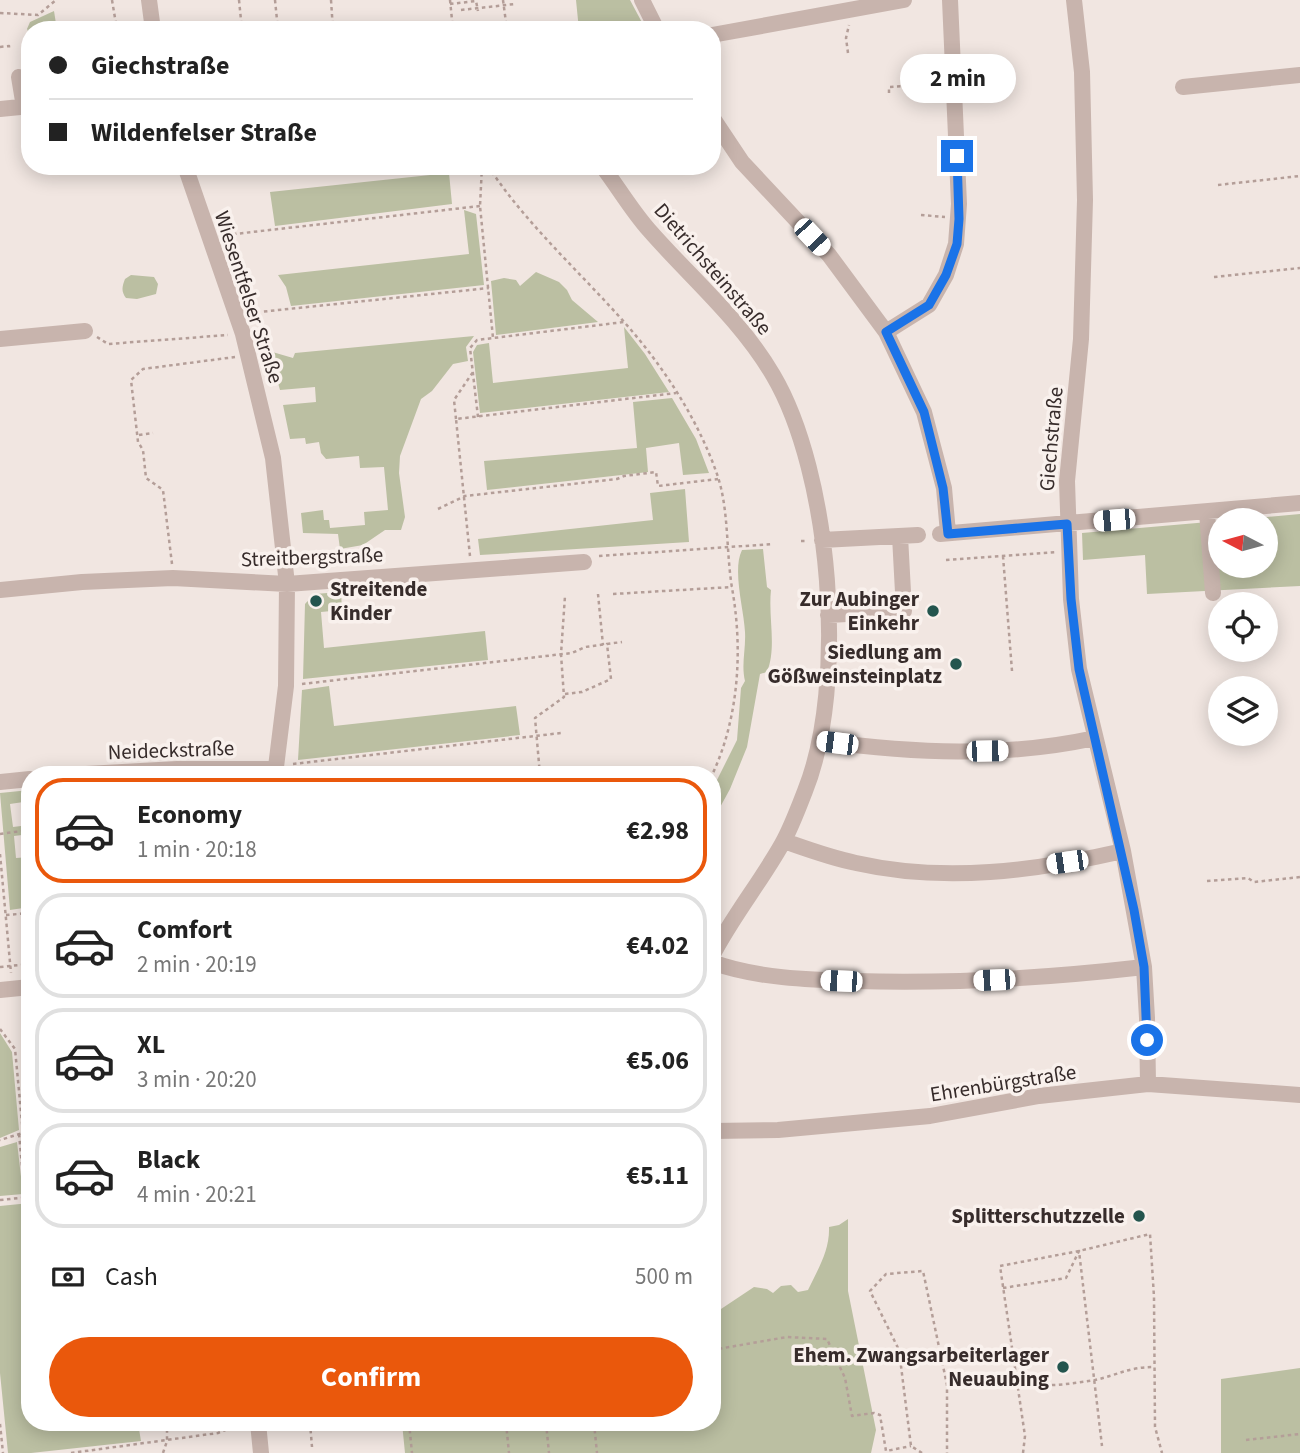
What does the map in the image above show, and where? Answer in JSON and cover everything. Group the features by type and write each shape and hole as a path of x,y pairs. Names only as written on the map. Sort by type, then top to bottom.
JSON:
{"street":[{"path":"149,0 152,21"},
{"path":"642,0 652,21"},
{"path":"721,32 904,0"},
{"path":"886,332 929,305 946,275 957,244 959,219 950,0"},
{"name":"Giechstraße","path":"1074,0 1082,72 1085,200 1081,339 1067,481 1071,599 1079,669 1123,851 1144,967 1147,1084"},
{"path":"1183,87 1300,75"},
{"path":"19,77 21,84"},
{"path":"0,109 21,107"},
{"path":"721,130 742,162 829,256 886,332 924,412 943,488 944,534 1300,503"},
{"name":"Wiesentfelser Straße","path":"188,175 243,334 273,458 287,584 286,686 276,766"},
{"name":"Dietrichsteinstraße","path":"609,175 648,229 736,322 773,375 802,440 816,491 815,540 828,615 828,687 820,741 807,788 783,841 721,939"},
{"path":"0,339 85,331"},
{"path":"1207,512 1213,592"},
{"path":"815,540 918,535"},
{"path":"828,615 904,611 900,536"},
{"name":"Streitbergstraße","path":"0,590 82,582 173,578 287,584 584,562"},
{"path":"820,741 919,751 965,752 1052,747 1095,738"},
{"path":"0,782 21,780"},
{"path":"783,841 857,863 918,872 1015,870 1123,851"},
{"path":"721,962 747,970 815,980 894,982 994,980 1144,967"},
{"name":"Ehrenbürgstraße","path":"721,1131 791,1129 930,1116 1039,1096 1147,1084 1300,1095"},
{"path":"259,1431 261,1453"}],"path":[{"path":"0,13 38,15 56,0"},
{"path":"112,0 116,21"},
{"path":"239,0 241,21"},
{"path":"275,0 277,21"},
{"path":"331,0 332,21"},
{"path":"503,0 505,21"},
{"path":"452,21 450,2 476,1 477,9"},
{"path":"461,10 515,4"},
{"path":"848,53 846,38 851,9"},
{"path":"0,47 9,46 9,50"},
{"path":"889,93 889,87 954,83"},
{"path":"482,175 480,206 494,338"},
{"path":"495,175 547,239 649,353 676,393 706,448 719,479 737,626 735,684 729,729 715,766"},
{"path":"1217,185 1300,176"},
{"path":"209,237 480,206"},
{"path":"920,215 959,219"},
{"path":"1214,276 1300,268"},
{"path":"236,314 489,288"},
{"path":"478,416 470,348 477,340 624,322"},
{"path":"85,331 108,344 243,334"},
{"path":"173,578 163,489 146,478 143,450 137,435 131,380 143,369 249,355"},
{"path":"471,570 454,400 473,372"},
{"path":"456,419 676,393"},
{"path":"137,435 153,433"},
{"path":"438,509 465,496 656,472 658,486 719,479"},
{"path":"801,541 815,540"},
{"path":"611,554 773,544"},
{"path":"946,560 1070,551"},
{"path":"1003,556 1012,671"},
{"path":"613,594 732,587"},
{"path":"565,694 582,692 611,678 598,594"},
{"path":"540,766 535,718 563,699 565,694 561,654 565,596"},
{"path":"298,685 561,654 622,642"},
{"path":"292,764 561,733"},
{"path":"0,834 21,831"},
{"path":"0,854 10,966 6,989"},
{"path":"1208,881 1248,878 1254,882 1300,877"},
{"path":"6,915 21,914"},
{"path":"0,967 21,965"},
{"path":"0,1029 15,1049 21,1112"},
{"path":"0,1140 19,1133 21,1149"},
{"path":"0,1200 21,1198"},
{"path":"1023,1453 1025,1436 1000,1266 1150,1234 1154,1297 1155,1427 1162,1453"},
{"path":"1003,1288 1066,1278 1079,1251"},
{"path":"1079,1251 1102,1446"},
{"path":"911,1446 899,1350 870,1291 886,1274 923,1271 947,1385 947,1453"},
{"path":"721,1348 787,1337 813,1336 827,1339 845,1378 852,1416 874,1413 880,1415 887,1451 911,1446 922,1453"},
{"path":"1017,1382 1033,1386 1095,1380 1133,1367 1154,1367"},
{"path":"0,1424 3,1453"},
{"path":"163,1453 167,1431"},
{"path":"71,1453 223,1431"},
{"path":"311,1431 312,1447"},
{"path":"410,1431 412,1453"},
{"path":"507,1431 509,1453"},
{"path":"547,1431 549,1453"},
{"path":"595,1431 597,1453"},
{"path":"1246,1440 1300,1434"}],"green space":[{"path":"576,0 630,0 641,21 578,21"},
{"path":"54,11 56,21 32,21"},
{"path":"449,175 452,204 275,226 270,192"},
{"path":"464,210 476,214 484,285 291,306 286,287 278,275 469,254"},
{"path":"536,272 559,282 572,300 598,322 496,335 491,281 504,278 516,280 520,286"},
{"path":"131,275 154,277 158,284 156,294 137,299 126,298 123,287 125,279"},
{"path":"624,327 669,392 480,413 473,352 477,345 489,343 493,383 628,368"},
{"path":"474,336 466,347 468,361 453,364 432,391 421,399 400,456 399,473 405,517 401,530 385,530 363,545 340,549 338,534 303,533 301,513 323,510 324,520 329,520 330,528 365,525 364,512 388,510 384,467 360,468 359,456 326,459 321,453 319,442 306,444 305,438 290,439 283,405 316,402 315,387 280,390 269,351 293,358 295,353"},
{"path":"672,398 696,439 709,473 683,475 679,443 646,448 648,472 487,490 484,461 637,448 633,402"},
{"path":"685,489 689,542 480,555 478,539 653,520 650,493"},
{"path":"1300,514 1300,586 1147,594 1145,555 1083,560 1082,533 1208,522 1208,578 1278,578 1278,516"},
{"path":"763,549 767,587 771,590 772,642 767,672 760,674 747,747 721,806 721,772 737,740 741,688 745,681 745,632 738,579 742,550"},
{"path":"341,592 342,610 321,612 324,648 485,631 488,660 303,679 305,604 314,594"},
{"path":"329,686 334,726 516,706 520,735 298,760 302,690"},
{"path":"21,791 21,802 10,804 13,827 21,826 21,835 14,836 16,858 21,858 21,908 10,910 0,793"},
{"path":"0,1033 12,1052 19,1130 0,1138"},
{"path":"17,1142 21,1194 0,1196 0,1147"},
{"path":"21,1204 21,1431 139,1431 141,1441 8,1453 0,1373 0,1206"},
{"path":"848,1219 848,1291 876,1430 871,1453 405,1453 403,1431 721,1431 721,1309 754,1287 773,1293 781,1286 791,1285 798,1292 808,1290 825,1252 829,1227"},
{"path":"1300,1368 1300,1453 1221,1453 1221,1379"}],"place":[{"name":"Streitende Kinder","path":"316,601"},
{"name":"Zur Aubinger Einkehr","path":"933,611"},
{"name":"Siedlung am Gößweinsteinplatz","path":"956,664"},
{"name":"Splitterschutzzelle","path":"1139,1216"},
{"name":"Ehem. Zwangsarbeiterlager Neuaubing","path":"1063,1367"}],"route":[{"path":"957,156 960,204 957,244 946,275 929,305 886,332 924,412 943,488 948,534 1067,524 1071,599 1079,669 1123,851 1134,910 1144,967 1147,1040"}]}
